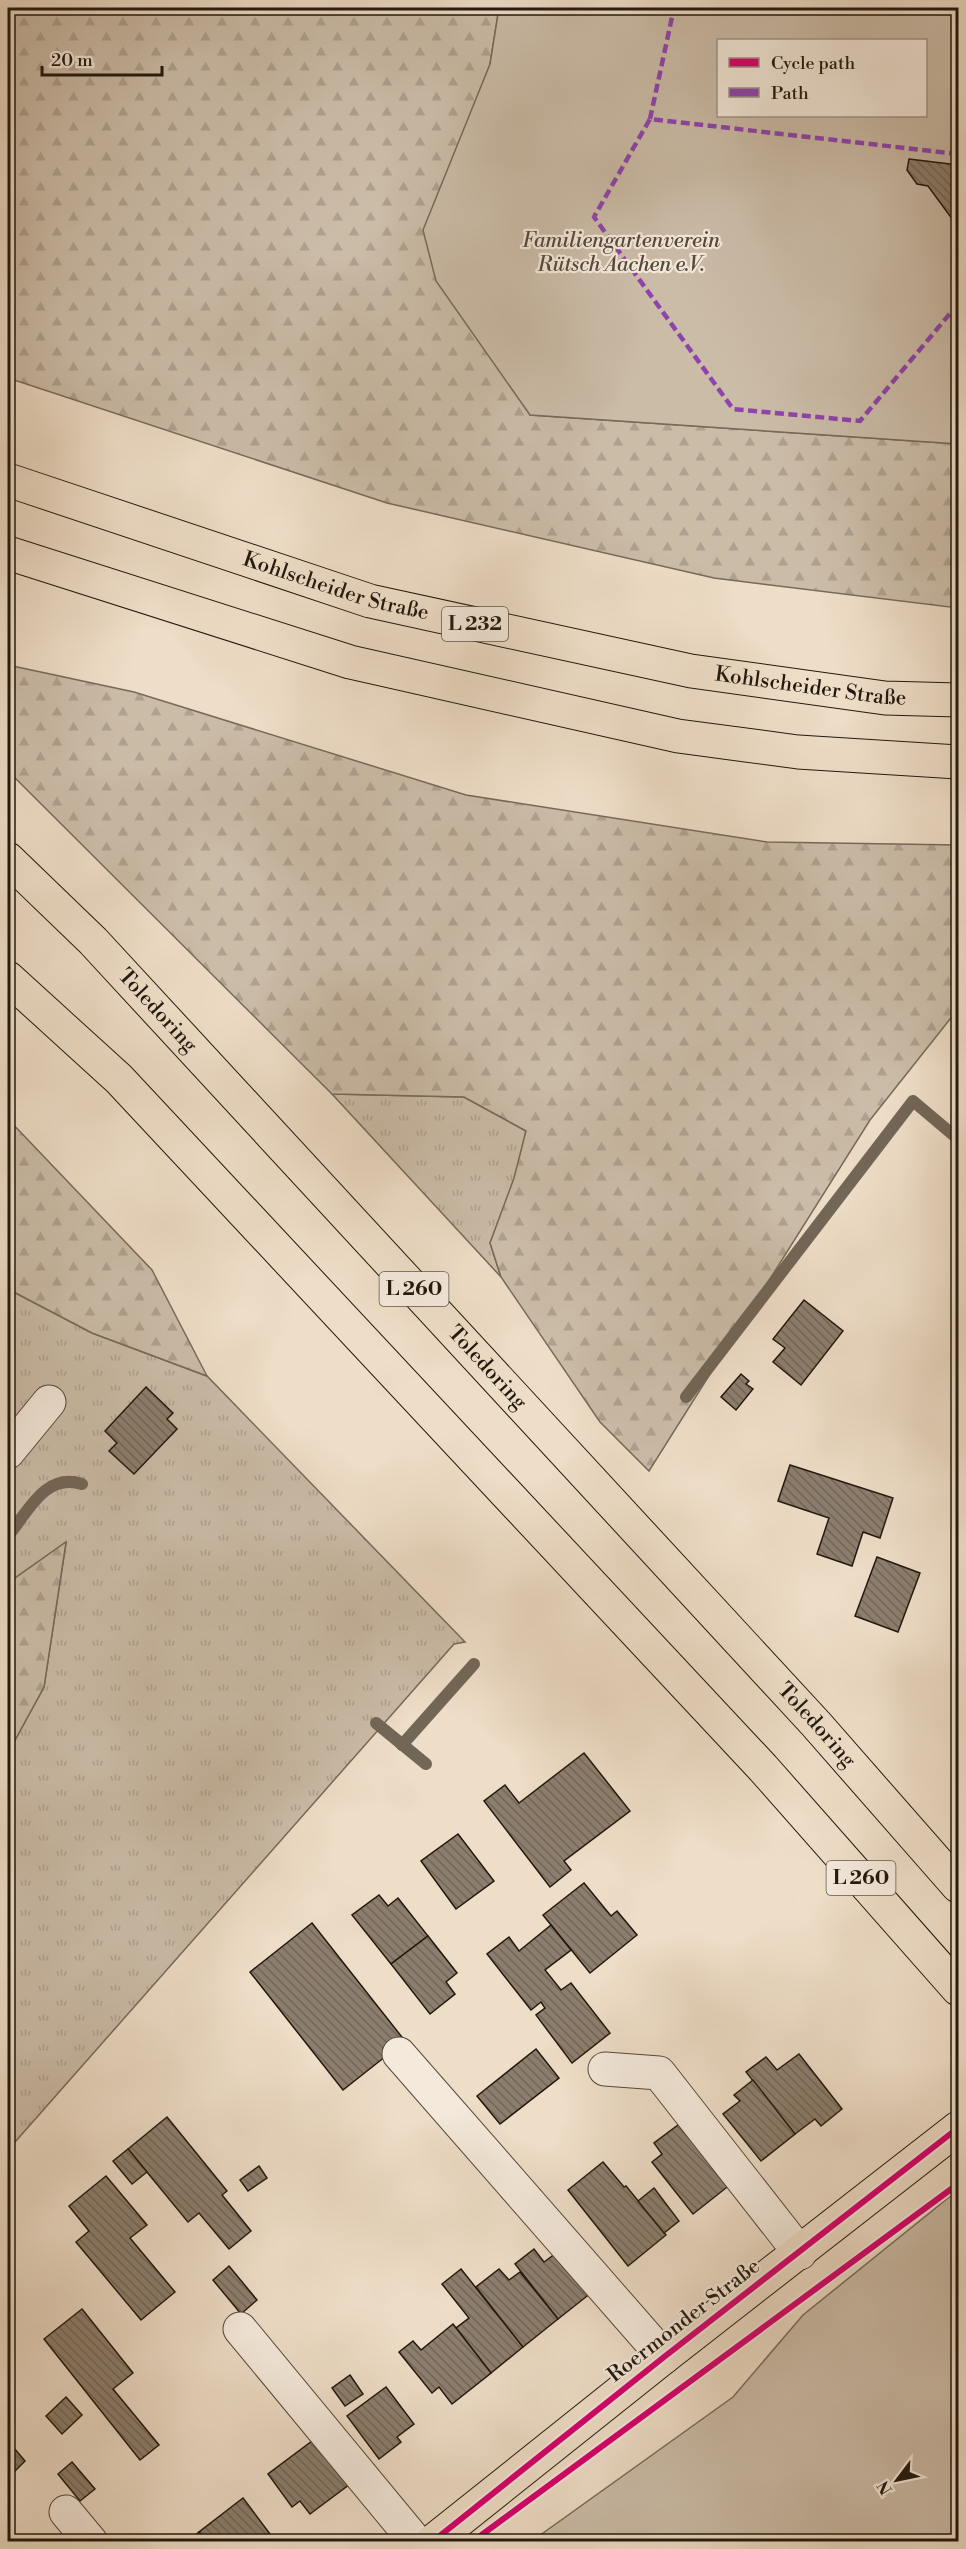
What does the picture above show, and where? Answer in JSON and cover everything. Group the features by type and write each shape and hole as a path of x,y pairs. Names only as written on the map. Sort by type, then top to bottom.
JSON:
{"main road":[{"name":"Kohlscheider Straße","path":"8,480 370,602 691,671 885,698 958,700"},
{"path":"8,552 351,662 678,736 798,752 958,762"},
{"name":"Toledoring","path":"8,859 93,941 816,1724 958,1886"},
{"name":"L 260","path":"8,978 119,1079 763,1768 958,1989"},
{"name":"Roermonder Straße","path":"432,2541 958,2128"}],"lane":[{"path":"8,1452 50,1402"},
{"path":"399,2054 664,2357"},
{"path":"605,2069 659,2073 800,2253"},
{"path":"240,2329 416,2541"},
{"path":"66,2512 91,2541"}],"green space":[{"path":"8,8 499,8 490,64 530,415 958,444 958,608 714,578 387,503 8,378"},
{"name":"Familiengartenverein Rütsch Aachen e.V.","path":"499,8 958,8 958,444 530,415 436,281 423,230 490,64"},
{"path":"8,665 134,692 466,795 767,842 958,845 958,1009 870,1120 649,1471 600,1422 501,1277 490,1243 514,1178 526,1131 464,1097 332,1094 8,771"},
{"path":"332,1094 464,1097 526,1131 515,1178 490,1243 501,1277"},
{"path":"8,1119 152,1270 207,1376 92,1333 8,1289"},
{"path":"8,1289 92,1333 207,1376 465,1642 454,1644 8,2150 8,1753 44,1687 66,1543 8,1583"},
{"path":"66,1542 44,1687 8,1753 8,1583"},
{"path":"958,2190 958,2541 532,2541 733,2397 803,2315"}],"building":[{"path":"909,159 958,165 958,227 928,186 917,184 907,170"},
{"path":"804,1300 843,1331 801,1385 773,1362 785,1348 773,1339"},
{"path":"741,1374 749,1381 746,1384 753,1389 736,1410 721,1397"},
{"path":"146,1387 173,1413 167,1419 177,1429 134,1474 109,1451 117,1443 105,1431"},
{"path":"790,1465 893,1498 880,1538 863,1532 852,1566 817,1554 829,1518 778,1501"},
{"path":"877,1557 920,1573 898,1632 855,1616"},
{"path":"584,1753 630,1811 564,1861 571,1870 550,1887 484,1801 505,1785 519,1803"},
{"path":"458,1834 494,1881 456,1909 421,1861"},
{"path":"584,1883 611,1916 617,1911 637,1935 590,1973 543,1915"},
{"path":"379,1895 388,1906 398,1898 428,1936 391,1964 352,1915"},
{"path":"312,1923 405,2041 343,2090 250,1972"},
{"path":"551,1925 571,1950 545,1970 561,1990 571,1983 610,2033 572,2063 536,2015 545,2008 541,2002 531,2010 487,1954 509,1937 519,1951"},
{"path":"428,1936 457,1973 446,1982 455,1994 430,2014 391,1964"},
{"path":"536,2049 559,2078 500,2124 477,2096"},
{"path":"799,2054 842,2109 821,2126 815,2119 795,2134 746,2072 766,2057 777,2070"},
{"path":"753,2080 795,2134 761,2161 723,2114 740,2101 734,2095"},
{"path":"167,2117 227,2191 222,2195 251,2231 229,2249 199,2213 188,2222 128,2149"},
{"path":"682,2122 731,2184 693,2214 652,2162 662,2154 654,2143"},
{"path":"128,2149 147,2172 132,2184 113,2161"},
{"path":"603,2162 666,2235 628,2266 568,2190"},
{"path":"259,2166 267,2178 248,2191 240,2180"},
{"path":"106,2176 147,2225 130,2238 175,2292 141,2320 76,2242 89,2231 69,2206"},
{"path":"654,2188 679,2221 664,2233 638,2201"},
{"path":"563,2248 596,2289 558,2319 515,2264 534,2249 544,2262"},
{"path":"229,2266 257,2300 241,2314 213,2280"},
{"path":"461,2269 523,2347 491,2373 456,2328 469,2318 442,2284"},
{"path":"499,2269 509,2280 520,2272 558,2319 523,2347 476,2287"},
{"path":"82,2309 133,2373 113,2389 159,2445 140,2460 44,2339"},
{"path":"453,2324 491,2373 452,2404 439,2387 432,2393 399,2352 413,2341 421,2350"},
{"path":"350,2375 363,2394 345,2406 332,2388"},
{"path":"386,2387 414,2424 397,2437 401,2442 379,2459 347,2416"},
{"path":"66,2397 82,2415 62,2434 46,2416"},
{"path":"320,2435 354,2481 310,2514 300,2501 292,2507 268,2474"},
{"path":"8,2441 25,2461 8,2478"},
{"path":"72,2462 95,2489 80,2501 58,2474"},
{"path":"243,2498 276,2542 206,2542 199,2532"},
{"path":"199,2532 206,2542 186,2542"}],"waterway":[{"path":"686,1397 913,1101 958,1139"},
{"path":"8,1536 30,1506 48,1489 69,1482 82,1484"},
{"path":"402,1745 474,1664"},
{"path":"376,1723 426,1764"}],"marked path":[{"path":"650,119 674,8"},
{"path":"958,154 650,119 594,217 733,409 860,421 958,304"}],"cycle path":[{"path":"432,2542 664,2357 958,2128"},
{"path":"472,2542 958,2184"}]}
